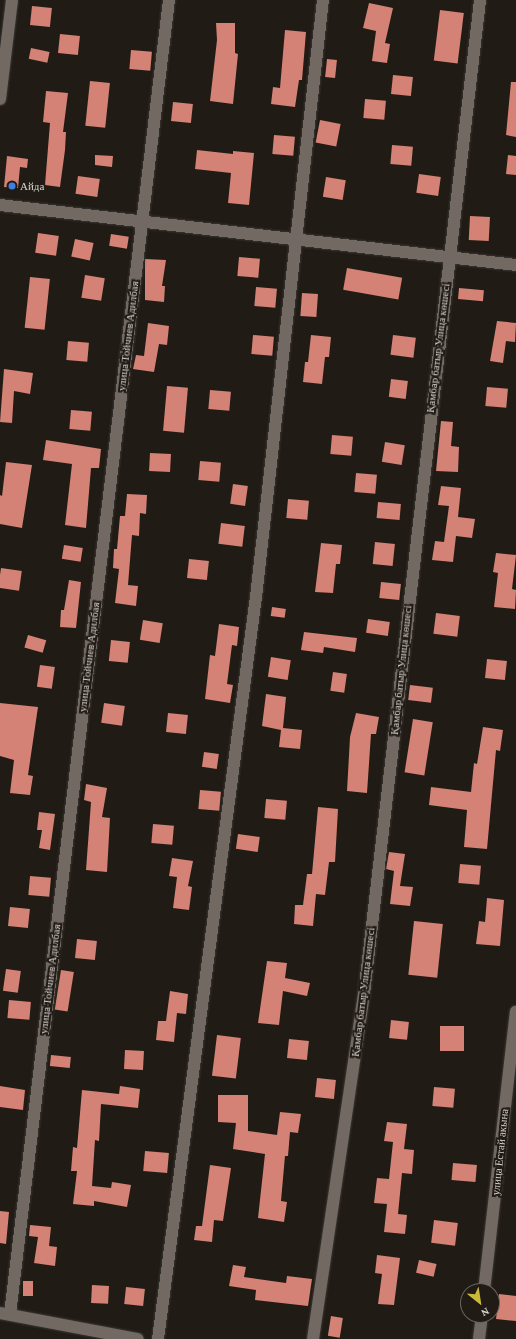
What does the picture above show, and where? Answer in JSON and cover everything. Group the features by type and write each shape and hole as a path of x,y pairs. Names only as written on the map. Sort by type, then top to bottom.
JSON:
{"street":[{"path":"0,99 12,0"},
{"name":"улица Тойчиев Адилбая","path":"5,1314 142,220 168,0"},
{"path":"158,1339 256,597 323,0"},
{"name":"Қамбар батыр Улица көшесі","path":"313,1339 364,994 480,0"},
{"path":"0,205 142,220 516,265"},
{"name":"улица Естай акына","path":"485,1283 516,1012"},
{"path":"5,1314 138,1339"},
{"path":"479,1339 481,1323"}],"building":[{"path":"369,3 393,8 385,43 390,44 387,63 372,61 376,31 363,28"},
{"path":"32,6 52,8 50,27 30,25"},
{"path":"440,10 464,13 458,64 434,61"},
{"path":"216,23 235,23 235,53 238,54 233,104 210,101 217,40"},
{"path":"285,30 306,32 302,80 299,80 295,107 271,104 273,87 280,88"},
{"path":"60,34 80,36 78,55 58,53"},
{"path":"31,48 50,52 47,63 29,59"},
{"path":"131,50 152,52 150,71 129,69"},
{"path":"327,59 337,60 335,78 325,77"},
{"path":"393,75 413,77 411,96 391,94"},
{"path":"90,81 110,83 105,128 85,126"},
{"path":"511,82 516,82 516,137 506,135"},
{"path":"46,91 68,93 63,132 66,132 65,150 60,187 45,185 50,123 43,122"},
{"path":"365,99 386,101 384,120 363,118"},
{"path":"173,102 193,104 191,123 171,121"},
{"path":"320,120 341,124 336,147 316,143"},
{"path":"274,135 295,137 293,156 272,154"},
{"path":"392,145 413,147 411,166 390,164"},
{"path":"197,150 233,154 233,151 254,153 249,205 228,203 231,173 195,169"},
{"path":"95,155 113,156 112,167 95,165"},
{"path":"508,155 516,156 516,175 506,174"},
{"path":"7,156 28,159 27,168 20,167 18,188 4,187"},
{"path":"419,174 441,177 438,196 416,193"},
{"path":"78,176 100,179 97,197 75,194"},
{"path":"326,177 346,180 343,200 323,197"},
{"path":"470,216 490,217 489,241 469,240"},
{"path":"38,233 59,236 56,256 35,253"},
{"path":"111,234 129,237 127,249 109,246"},
{"path":"75,239 94,243 90,261 71,257"},
{"path":"239,257 260,259 258,278 237,276"},
{"path":"145,259 166,260 162,286 165,286 164,302 145,300"},
{"path":"347,268 402,278 398,299 343,290"},
{"path":"85,275 105,278 101,301 81,298"},
{"path":"30,277 50,279 45,330 25,328"},
{"path":"256,287 277,289 275,308 254,306"},
{"path":"459,288 484,290 483,301 458,299"},
{"path":"302,293 318,294 316,317 300,316"},
{"path":"497,321 516,323 515,342 506,341 503,363 490,361"},
{"path":"148,323 169,326 167,345 159,344 154,372 133,369 136,355 144,356"},
{"path":"253,335 274,337 272,356 251,354"},
{"path":"311,335 331,337 329,357 325,357 322,384 303,382 305,362 308,362"},
{"path":"393,335 416,338 413,358 391,355"},
{"path":"68,341 89,343 87,362 66,360"},
{"path":"4,369 33,373 30,394 14,391 12,423 0,422"},
{"path":"391,379 408,381 406,399 389,397"},
{"path":"167,386 188,388 184,433 163,431"},
{"path":"487,387 508,389 506,408 485,406"},
{"path":"210,390 231,392 229,411 208,409"},
{"path":"71,410 92,412 90,431 69,429"},
{"path":"441,421 453,422 451,446 459,447 458,472 436,471"},
{"path":"332,435 353,437 351,456 330,454"},
{"path":"46,440 101,449 99,468 91,468 86,528 65,525 72,464 43,460"},
{"path":"385,442 405,445 402,465 382,462"},
{"path":"150,453 171,454 170,472 149,471"},
{"path":"200,461 221,463 219,482 198,480"},
{"path":"6,462 32,465 22,528 0,524 0,495 2,496"},
{"path":"356,473 377,475 375,494 354,492"},
{"path":"233,484 248,486 245,506 230,504"},
{"path":"441,486 461,488 458,517 475,519 472,538 456,536 453,562 432,560 435,541 444,542 449,506 438,505"},
{"path":"127,494 147,495 146,514 140,513 139,536 132,535 128,585 138,586 136,606 115,603 119,569 113,568 114,549 117,549 120,516 125,516"},
{"path":"288,499 309,501 307,520 286,518"},
{"path":"378,502 401,504 400,520 377,518"},
{"path":"221,523 245,526 242,547 218,544"},
{"path":"375,542 395,544 393,566 373,564"},
{"path":"321,543 342,545 340,564 336,564 333,593 315,592"},
{"path":"64,545 83,548 81,562 62,559"},
{"path":"496,553 516,555 512,589 516,590 515,609 494,607 498,573 493,572"},
{"path":"189,559 209,561 207,580 187,578"},
{"path":"1,568 22,571 19,591 0,588"},
{"path":"69,580 81,582 76,628 60,627 61,610 64,610"},
{"path":"381,582 401,584 399,600 379,598"},
{"path":"272,607 286,609 285,618 271,616"},
{"path":"436,613 460,616 457,637 433,634"},
{"path":"368,619 390,622 388,636 366,633"},
{"path":"143,620 163,623 160,643 140,640"},
{"path":"219,624 239,627 237,646 232,645 227,684 233,685 230,703 205,699 210,655 215,656"},
{"path":"304,632 357,638 355,652 324,647 323,653 301,650"},
{"path":"28,635 46,640 43,653 24,647"},
{"path":"111,640 130,642 128,663 109,661"},
{"path":"271,657 291,660 288,680 268,677"},
{"path":"487,659 507,661 505,680 485,678"},
{"path":"40,665 55,667 52,689 37,687"},
{"path":"333,672 347,674 344,693 330,691"},
{"path":"410,685 433,688 431,703 408,700"},
{"path":"266,694 286,697 283,728 302,730 300,749 279,747 281,730 262,726"},
{"path":"0,703 38,707 28,775 33,776 30,795 10,793 14,760 0,756"},
{"path":"104,703 125,706 122,726 101,723"},
{"path":"168,713 188,715 186,734 166,732"},
{"path":"356,713 379,717 376,734 371,734 367,793 347,791 350,737"},
{"path":"413,719 433,722 424,775 405,772"},
{"path":"483,727 503,730 500,751 496,750 487,849 464,847 467,810 429,805 431,787 471,792 474,763 477,764"},
{"path":"204,752 219,754 217,769 202,767"},
{"path":"86,784 107,788 102,817 110,818 107,872 86,870 91,802 84,800"},
{"path":"200,790 221,792 219,811 198,809"},
{"path":"266,799 287,801 285,820 264,818"},
{"path":"318,807 338,809 335,862 329,862 325,895 316,894 313,926 294,924 295,905 303,905 307,874 312,874"},
{"path":"39,812 55,814 50,850 39,848 42,830 37,830"},
{"path":"153,824 174,826 172,845 151,843"},
{"path":"238,834 260,837 258,852 236,849"},
{"path":"389,852 405,854 400,886 413,887 410,906 390,904 394,871 386,869"},
{"path":"172,858 193,861 188,886 192,887 189,910 173,908 177,877 169,876"},
{"path":"460,864 481,866 479,885 458,883"},
{"path":"30,876 51,878 49,897 28,895"},
{"path":"487,898 504,900 500,946 476,944 479,921 485,922"},
{"path":"10,907 30,909 28,928 8,926"},
{"path":"414,921 443,924 437,978 408,975"},
{"path":"77,939 97,941 95,960 75,958"},
{"path":"267,961 287,963 285,978 310,983 307,996 283,991 279,1025 258,1023"},
{"path":"6,969 21,971 18,993 3,991"},
{"path":"61,970 74,972 68,1012 55,1010"},
{"path":"170,991 188,994 186,1014 177,1013 174,1042 156,1040 158,1021 166,1021"},
{"path":"9,1000 31,1002 29,1020 7,1018"},
{"path":"391,1020 409,1022 407,1040 389,1038"},
{"path":"440,1026 464,1026 464,1051 440,1051"},
{"path":"217,1035 241,1038 236,1079 212,1076"},
{"path":"289,1039 309,1041 307,1060 287,1058"},
{"path":"125,1050 144,1051 143,1070 124,1069"},
{"path":"51,1055 71,1057 70,1068 50,1066"},
{"path":"317,1078 336,1080 334,1099 315,1097"},
{"path":"0,1086 25,1090 23,1110 0,1107"},
{"path":"120,1086 140,1089 138,1108 101,1104 99,1141 95,1140 92,1186 111,1188 112,1182 131,1185 127,1207 94,1201 94,1206 73,1204 77,1171 71,1171 73,1147 77,1148 82,1090 119,1094"},
{"path":"434,1087 455,1089 453,1108 432,1106"},
{"path":"218,1095 248,1095 248,1131 277,1135 280,1112 301,1114 298,1133 290,1132 288,1156 285,1156 281,1201 287,1202 284,1222 258,1218 265,1154 233,1149 236,1123 218,1122"},
{"path":"387,1122 407,1124 404,1149 414,1150 412,1174 402,1173 398,1214 407,1215 405,1234 384,1232 387,1204 374,1203 377,1178 389,1179 393,1142 384,1141"},
{"path":"145,1151 169,1153 167,1173 143,1171"},
{"path":"453,1163 477,1165 475,1182 452,1180"},
{"path":"210,1165 231,1168 223,1221 214,1220 212,1242 194,1240 196,1226 202,1226"},
{"path":"0,1211 9,1212 6,1244 0,1243"},
{"path":"434,1220 458,1223 455,1246 431,1243"},
{"path":"30,1225 51,1227 49,1246 57,1247 55,1266 34,1263 38,1237 29,1236"},
{"path":"377,1255 400,1258 394,1305 378,1304 382,1274 375,1273"},
{"path":"419,1260 437,1264 434,1277 416,1273"},
{"path":"233,1265 246,1267 244,1277 286,1283 287,1276 312,1279 308,1306 255,1300 256,1290 229,1286"},
{"path":"23,1281 33,1281 33,1296 23,1296"},
{"path":"92,1285 109,1286 108,1304 91,1303"},
{"path":"126,1287 145,1289 143,1306 124,1304"},
{"path":"500,1294 516,1296 516,1321 500,1319"},
{"path":"331,1316 343,1318 340,1338 328,1336"}],"place":[{"name":"Айда","path":"12,186"}]}
